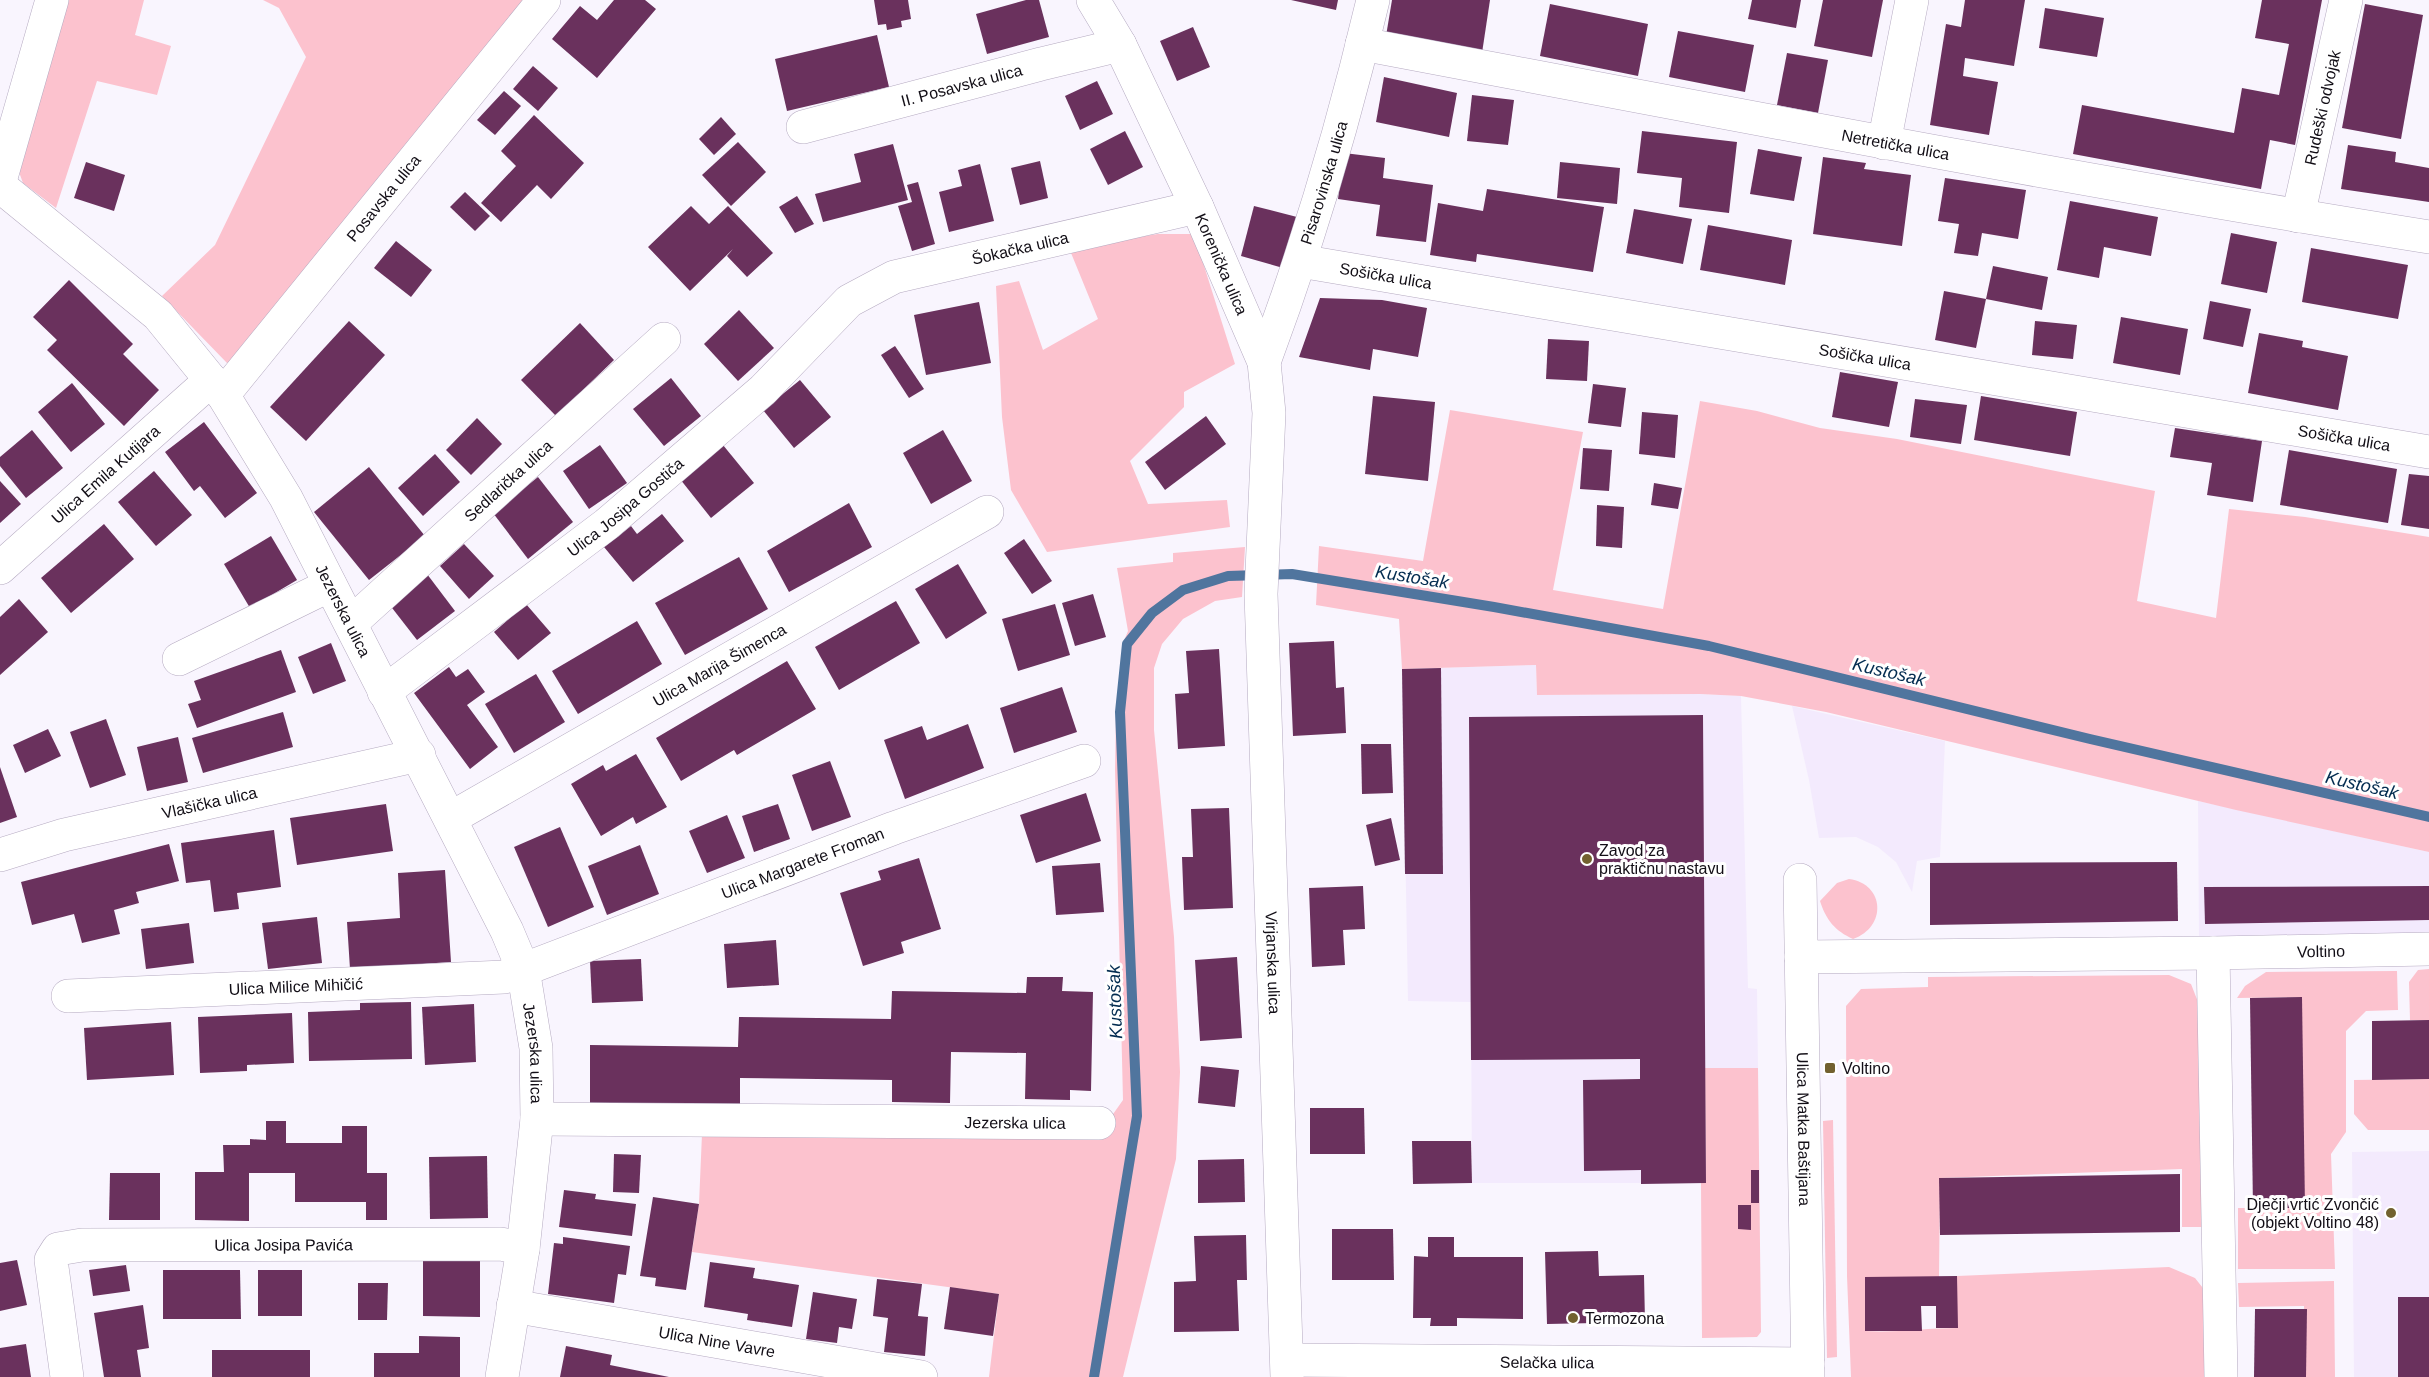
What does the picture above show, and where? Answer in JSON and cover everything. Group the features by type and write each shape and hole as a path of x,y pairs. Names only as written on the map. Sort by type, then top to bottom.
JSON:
{"street":[{"path":"0,181 52,0"},
{"name":"Posavska ulica","path":"217,388 544,0"},
{"name":"Pisarovinska ulica","path":"1264,362 1300,261 1373,0"},
{"path":"1884,143 1912,0"},
{"name":"Rudeški odvojak","path":"2298,216 2346,0"},
{"name":"Korenička ulica","path":"1097,2 1120,45 1197,207 1264,362 1269,413 1263,548"},
{"name":"Netretička ulica","path":"1362,44 1884,143 2429,237"},
{"name":"II. Posavska ulica","path":"803,127 1120,45"},
{"name":"Jezerska ulica","path":"0,186 158,315 217,388 286,498 507,931 523,969 536,1048 537,1119 523,1249 502,1377"},
{"name":"Šokačka ulica","path":"849,302 894,277 1197,207"},
{"name":"Sošička ulica","path":"1300,261 2429,452"},
{"name":"Ulica Josipa Gostiča","path":"384,692 607,524 763,390 849,302"},
{"name":"Sedlarička ulica","path":"351,623 664,339"},
{"name":"Ulica Emila Kutijara","path":"0,568 217,388"},
{"name":"Ulica Marija Šimenca","path":"451,818 987,512"},
{"name":"Virjanska ulica","path":"1263,548 1261,594 1287,1368"},
{"path":"179,659 330,585"},
{"name":"Vlašička ulica","path":"0,855 64,835 419,755"},
{"name":"Ulica Margarete Froman","path":"523,969 894,828 1084,761"},
{"name":"Ulica Matka Baštijana","path":"1800,880 1808,1370"},
{"name":"Voltino","path":"1801,957 2429,949"},
{"path":"2213,953 2221,1377"},
{"name":"Ulica Milice Mihičić","path":"68,996 504,977 523,969"},
{"name":"Jezerska ulica","path":"537,1119 1099,1124"},
{"name":"Ulica Josipa Pavića","path":"67,1377 51,1260 58,1249 82,1245 501,1244 523,1249"},
{"name":"Ulica Nine Vavre","path":"513,1306 921,1377"},
{"name":"Selačka ulica","path":"1287,1368 1808,1370"}],"shaded area":[{"path":"67,0 144,0 135,35 171,46 157,95 97,81 56,208 23,183 19,172"},
{"path":"263,0 525,0 243,357 227,363 162,296 215,245 306,57 279,8"},
{"path":"1158,234 1194,234 1235,364 1184,392 1184,407 1130,461 1148,504 1227,500 1230,527 1047,552 1011,490 1002,417 996,286 1019,281 1043,350 1098,319 1069,248"},
{"path":"1700,401 1757,411 1820,428 1897,439 2155,491 2137,601 2216,618 2229,509 2305,517 2429,537 2429,852 2236,810 1826,712 1741,696 1537,695 1536,665 1402,669 1399,619 1316,605 1319,546 1423,561 1450,410 1583,432 1553,590 1663,609"},
{"path":"1245,547 1242,597 1215,601 1183,619 1162,644 1154,668 1154,730 1174,937 1180,1072 1176,1159 1123,1377 989,1377 999,1294 692,1252 699,1204 702,1134 1099,1134 1123,1100 1115,770 1116,712 1123,643 1128,631 1117,568 1173,562 1173,553"},
{"name":"Zavod za praktičnu nastavu","path":"1536,665 1537,695 1741,696 1748,988 1757,989 1758,1068 1705,1068 1706,1183 1472,1183 1471,1002 1408,1001 1402,669"},
{"path":"1792,706 1945,741 1940,857 1917,861 1912,892 1896,862 1878,847 1856,837 1819,838 1809,780"},
{"path":"2198,801 2429,852 2429,936 2199,939"},
{"path":"1849,879 1870,889 1877,906 1872,925 1853,939 1832,924 1820,901 1837,883"},
{"path":"2429,969 2429,1020 2410,1020 2409,982 2418,970"},
{"path":"2397,971 2398,1010 2366,1011 2346,1031 2346,1132 2331,1154 2335,1269 2238,1269 2238,1208 2304,1208 2301,997 2237,998 2245,986 2266,972"},
{"path":"2169,975 2191,984 2200,1007 2203,1227 2182,1227 2182,1169 1940,1178 1939,1277 1865,1277 1865,1331 1957,1328 1957,1276 2169,1267 2195,1278 2210,1297 2210,1377 1851,1377 1847,1276 1846,1006 1861,989 1928,987 1928,977"},
{"path":"1705,1068 1758,1068 1761,1332 1757,1337 1702,1338 1701,1183 1706,1183"},
{"path":"2429,1079 2429,1130 2368,1130 2354,1114 2354,1080"},
{"path":"1833,1120 1837,1357 1827,1358 1823,1121"},
{"name":"Dječji vrtić Zvončić (objekt Voltino 48)","path":"2429,1151 2429,1377 2354,1377 2352,1152"},
{"path":"2334,1281 2335,1377 2305,1377 2304,1306 2239,1307 2238,1283"}],"building":[{"path":"614,0 645,0 656,9 597,78 552,39 580,6 597,20"},
{"path":"874,0 908,0 911,19 901,21 902,27 887,30 886,24 878,25"},
{"path":"1026,0 1039,0 1049,37 987,54 976,14"},
{"path":"1291,0 1338,0 1336,10"},
{"path":"1392,0 1490,0 1482,53 1386,36"},
{"path":"1752,0 1801,0 1796,28 1748,19"},
{"path":"1823,0 1883,0 1872,57 1814,46"},
{"path":"1965,0 2025,0 2014,66 1965,58 1963,76 1998,82 1989,135 1930,125 1946,24 1961,27"},
{"path":"2262,0 2322,0 2295,145 2270,140 2261,189 2073,154 2082,105 2234,133 2242,88 2279,95 2289,44 2255,38"},
{"path":"1550,4 1648,24 1638,76 1540,56"},
{"path":"2365,4 2423,15 2401,139 2342,128"},
{"path":"2045,8 2104,18 2097,57 2039,48"},
{"path":"1193,27 1210,67 1177,81 1160,41"},
{"path":"1678,31 1754,45 1745,92 1669,77"},
{"path":"877,35 889,87 787,111 775,59"},
{"path":"1787,53 1828,60 1818,113 1777,105"},
{"path":"533,66 558,88 538,111 513,89"},
{"path":"1384,77 1457,93 1449,137 1376,122"},
{"path":"1097,81 1113,114 1080,130 1065,96"},
{"path":"504,91 521,106 495,135 477,120"},
{"path":"1472,95 1514,100 1508,145 1467,141"},
{"path":"534,115 584,163 551,199 537,185 501,222 481,203 516,166 501,151"},
{"path":"721,117 736,134 714,155 699,139"},
{"path":"1125,131 1143,167 1108,185 1090,149"},
{"path":"1642,131 1737,142 1729,213 1679,207 1682,178 1637,173"},
{"path":"738,142 766,172 731,206 702,175"},
{"path":"893,144 908,200 823,222 815,194 861,182 854,154"},
{"path":"2348,145 2396,152 2395,162 2429,168 2429,202 2341,189"},
{"path":"1758,149 1802,157 1794,201 1750,194"},
{"path":"1344,153 1385,158 1383,178 1433,185 1426,242 1376,236 1380,205 1338,199"},
{"path":"1823,157 1866,163 1864,169 1911,175 1902,246 1813,234"},
{"path":"1040,161 1048,198 1020,205 1011,168"},
{"path":"86,162 125,175 114,211 74,198"},
{"path":"1560,162 1620,168 1617,204 1557,198"},
{"path":"980,164 994,221 949,232 939,192 962,186 958,170"},
{"path":"1945,178 2026,190 2018,239 1982,233 1978,256 1954,253 1959,224 1938,221"},
{"path":"918,182 935,244 912,251 898,206 912,202 907,185"},
{"path":"1487,189 1604,207 1593,272 1477,254 1476,262 1430,255 1438,203 1483,211"},
{"path":"465,192 490,216 475,231 450,207"},
{"path":"797,196 814,224 795,233 779,207"},
{"path":"2070,201 2158,217 2151,256 2104,247 2099,278 2057,270"},
{"path":"691,206 709,224 728,206 773,253 747,277 727,256 733,249 690,291 648,247"},
{"path":"1254,206 1297,217 1283,268 1241,256"},
{"path":"1634,209 1692,219 1683,264 1626,253"},
{"path":"1708,225 1792,240 1785,285 1700,270"},
{"path":"2231,233 2277,242 2267,293 2221,284"},
{"path":"396,241 432,270 411,297 374,268"},
{"path":"2311,248 2408,265 2398,319 2302,302"},
{"path":"1993,266 2048,277 2042,310 1986,299"},
{"path":"69,280 133,344 123,354 159,390 124,426 47,350 57,340 33,317"},
{"path":"1944,291 1986,299 1976,348 1935,340"},
{"path":"1320,298 1382,300 1427,308 1418,357 1373,349 1370,370 1299,357"},
{"path":"2210,301 2251,309 2243,347 2203,339"},
{"path":"979,302 991,363 926,375 914,315"},
{"path":"739,310 774,348 738,381 704,344"},
{"path":"2121,317 2188,329 2180,375 2113,363"},
{"path":"349,321 385,355 306,441 270,407"},
{"path":"2035,321 2077,325 2073,359 2032,355"},
{"path":"580,323 614,360 556,416 521,380"},
{"path":"2259,333 2303,341 2302,347 2348,356 2338,410 2248,393"},
{"path":"1548,339 1589,341 1587,381 1546,379"},
{"path":"895,346 924,389 909,398 881,355"},
{"path":"1840,372 1898,382 1889,427 1832,417"},
{"path":"671,378 701,416 664,446 633,409"},
{"path":"800,380 831,417 794,448 763,410"},
{"path":"72,383 105,424 71,452 38,412"},
{"path":"1593,384 1626,388 1621,427 1588,423"},
{"path":"1373,396 1435,402 1428,481 1365,474"},
{"path":"1981,396 2077,412 2070,456 1974,440"},
{"path":"1915,399 1967,405 1961,444 1910,437"},
{"path":"1642,412 1678,415 1675,458 1639,454"},
{"path":"1206,416 1226,444 1165,490 1145,462"},
{"path":"477,418 502,444 471,475 446,450"},
{"path":"204,422 257,493 225,518 200,486 194,491 165,452"},
{"path":"2175,428 2262,441 2253,502 2207,495 2212,463 2170,457"},
{"path":"32,430 63,468 26,498 0,466 0,457"},
{"path":"943,430 972,481 931,504 903,453"},
{"path":"600,445 627,483 589,509 563,471"},
{"path":"723,445 754,483 711,518 680,479"},
{"path":"1583,448 1612,450 1609,491 1580,489"},
{"path":"2289,450 2397,469 2388,523 2280,505"},
{"path":"435,454 460,482 423,516 398,488"},
{"path":"369,467 425,536 369,580 314,512"},
{"path":"154,471 192,515 156,546 118,502"},
{"path":"2409,474 2429,476 2429,529 2401,525"},
{"path":"538,477 573,522 528,559 493,513"},
{"path":"0,481 21,504 0,523"},
{"path":"1654,483 1682,488 1678,509 1651,505"},
{"path":"849,503 872,547 789,592 767,551"},
{"path":"1597,505 1624,507 1622,548 1596,546"},
{"path":"662,514 684,541 633,582 604,547 631,526 637,534"},
{"path":"104,524 134,559 71,613 41,578"},
{"path":"271,536 297,580 250,608 224,564"},
{"path":"1024,539 1052,581 1032,594 1004,553"},
{"path":"464,544 494,576 469,599 440,566"},
{"path":"739,557 768,609 685,655 655,603"},
{"path":"958,564 987,613 946,639 915,589"},
{"path":"427,574 455,611 417,640 389,604"},
{"path":"1093,594 1106,637 1075,646 1062,603"},
{"path":"19,599 48,632 0,675 0,617"},
{"path":"896,601 920,643 839,690 815,647"},
{"path":"526,604 551,633 518,660 494,632"},
{"path":"1055,604 1070,655 1018,671 1002,619"},
{"path":"637,621 662,664 578,714 552,671"},
{"path":"1334,641 1336,688 1344,687 1346,733 1293,736 1289,643"},
{"path":"331,643 346,681 313,694 298,657"},
{"path":"1219,649 1225,746 1178,749 1175,694 1189,693 1186,651"},
{"path":"281,650 296,692 197,728 188,704 201,700 194,681"},
{"path":"787,661 816,709 737,755 734,750 681,781 656,738"},
{"path":"449,667 456,677 468,669 485,692 467,705 498,747 470,769 414,693"},
{"path":"1441,668 1443,874 1405,874 1402,669"},
{"path":"536,674 565,722 514,753 485,704"},
{"path":"1062,687 1077,732 1014,753 1000,708"},
{"path":"283,712 293,747 203,773 192,738"},
{"name":"Zavod za praktičnu nastavu","path":"1703,715 1706,1183 1641,1184 1641,1170 1584,1171 1583,1080 1640,1079 1640,1059 1471,1060 1469,717"},
{"path":"106,719 126,775 90,788 70,732"},
{"path":"968,724 984,768 905,799 884,740 922,726 927,740"},
{"path":"48,729 61,756 25,773 13,745"},
{"path":"178,737 188,782 147,791 137,747"},
{"path":"1361,744 1391,744 1393,793 1362,794"},
{"path":"636,754 667,807 636,824 633,817 601,836 571,784 603,765 606,771"},
{"path":"830,761 851,817 812,831 792,775"},
{"path":"0,767 17,817 0,823"},
{"path":"1086,793 1101,841 1036,863 1020,815"},
{"path":"386,804 393,851 297,865 290,818"},
{"path":"778,804 790,839 754,852 742,816"},
{"path":"1229,808 1233,908 1184,910 1182,857 1193,857 1191,809"},
{"path":"727,815 745,858 707,873 689,831"},
{"path":"1391,818 1400,860 1375,866 1366,825"},
{"path":"560,827 594,907 548,927 514,847"},
{"path":"274,830 281,887 237,893 239,909 214,912 210,880 186,883 181,843"},
{"path":"169,844 179,881 136,892 139,903 114,910 120,934 82,943 74,914 32,925 21,882"},
{"path":"640,845 659,894 607,915 588,866"},
{"path":"919,858 941,929 901,942 904,953 863,966 840,893 881,880 878,871"},
{"path":"2177,862 2178,921 1930,925 1930,863"},
{"path":"1100,863 1104,912 1056,915 1052,866"},
{"path":"445,870 451,962 350,969 347,922 400,918 398,873"},
{"path":"1363,886 1365,929 1343,930 1345,965 1312,967 1309,888"},
{"path":"2429,886 2429,920 2205,924 2204,887"},
{"path":"317,917 322,963 268,969 262,923"},
{"path":"189,923 194,963 146,969 141,929"},
{"path":"776,940 779,985 727,988 724,944"},
{"path":"1237,957 1242,1038 1200,1041 1195,960"},
{"path":"641,959 643,1001 592,1003 590,961"},
{"path":"1027,977 1063,977 1062,991 1093,992 1091,1091 1070,1090 1070,1100 1025,1099 1026,1053 951,1052 950,1103 892,1102 892,1080 740,1078 740,1106 590,1103 590,1045 738,1047 739,1017 891,1019 892,991 1026,993"},
{"path":"2302,997 2305,1208 2253,1208 2250,998"},
{"path":"411,1002 412,1059 309,1061 308,1012 360,1010 360,1003"},
{"path":"474,1004 476,1062 425,1065 422,1007"},
{"path":"292,1013 294,1063 247,1065 247,1071 200,1073 198,1017"},
{"path":"2429,1020 2429,1079 2372,1080 2372,1021"},
{"path":"171,1022 174,1075 87,1080 84,1028"},
{"path":"1201,1066 1239,1070 1235,1107 1198,1103"},
{"path":"1310,1108 1364,1108 1365,1154 1310,1154"},
{"path":"266,1121 286,1121 286,1143 342,1143 342,1126 367,1126 367,1173 387,1173 387,1220 366,1220 366,1202 295,1202 295,1173 249,1173 249,1221 195,1220 195,1172 224,1172 223,1145 250,1145 250,1139 266,1140"},
{"path":"1412,1141 1471,1141 1472,1183 1413,1184"},
{"path":"614,1154 641,1155 639,1193 613,1192"},
{"path":"487,1156 488,1218 430,1219 429,1157"},
{"path":"1244,1159 1245,1202 1198,1203 1198,1160"},
{"path":"1751,1170 1759,1170 1759,1203 1751,1203"},
{"path":"110,1173 160,1173 160,1220 109,1220"},
{"path":"2180,1174 2180,1232 1940,1235 1939,1178"},
{"path":"564,1190 596,1194 595,1199 636,1204 632,1236 559,1227"},
{"path":"653,1197 699,1204 686,1290 655,1286 656,1278 640,1276"},
{"path":"1738,1205 1751,1205 1751,1230 1738,1229"},
{"path":"1332,1229 1393,1229 1394,1280 1332,1280"},
{"path":"1246,1235 1247,1280 1237,1280 1239,1331 1174,1332 1174,1282 1196,1281 1194,1236"},
{"path":"563,1237 630,1246 626,1275 618,1274 614,1303 548,1294 554,1243 563,1244"},
{"path":"1428,1237 1454,1237 1454,1257 1523,1257 1523,1319 1457,1318 1457,1326 1430,1326 1431,1318 1413,1318 1414,1256 1428,1257"},
{"path":"1598,1251 1599,1276 1644,1275 1645,1322 1547,1324 1545,1252"},
{"path":"17,1260 27,1305 0,1311 0,1263"},
{"path":"423,1260 480,1261 480,1317 423,1316"},
{"path":"710,1262 755,1268 753,1278 799,1285 792,1327 747,1320 748,1314 704,1307"},
{"path":"126,1265 130,1291 93,1296 89,1270"},
{"path":"163,1270 240,1270 241,1319 163,1319"},
{"path":"258,1270 302,1270 302,1316 258,1316"},
{"path":"1957,1276 1958,1328 1936,1328 1936,1306 1921,1306 1922,1331 1865,1331 1865,1277"},
{"path":"877,1279 922,1284 918,1316 928,1317 925,1356 884,1352 888,1318 873,1316"},
{"path":"358,1283 388,1283 387,1320 358,1320"},
{"path":"950,1287 999,1294 993,1336 944,1329"},
{"path":"813,1292 857,1299 852,1329 839,1327 837,1343 806,1339"},
{"path":"2398,1297 2429,1297 2429,1377 2398,1377"},
{"path":"143,1305 149,1348 137,1350 141,1377 104,1377 94,1313"},
{"path":"2255,1309 2307,1309 2306,1377 2254,1377"},
{"path":"419,1336 460,1337 460,1377 374,1377 374,1353 419,1353"},
{"path":"26,1344 31,1377 0,1377 0,1348"},
{"path":"566,1346 612,1355 610,1365 669,1377 560,1377"},
{"path":"212,1350 310,1350 310,1377 212,1377"}],"waterway":[{"name":"Kustošak","path":"1094,1377 1137,1116 1120,712 1127,644 1152,613 1183,590 1228,576 1292,574 1494,607 1709,646 2090,739 2429,817"}],"place":[{"name":"Zavod za praktičnu nastavu","path":"1587,859"},
{"name":"Voltino","path":"1830,1068"},
{"name":"Dječji vrtić Zvončić (objekt Voltino 48)","path":"2391,1213"},
{"name":"Termozona","path":"1573,1318"}]}
